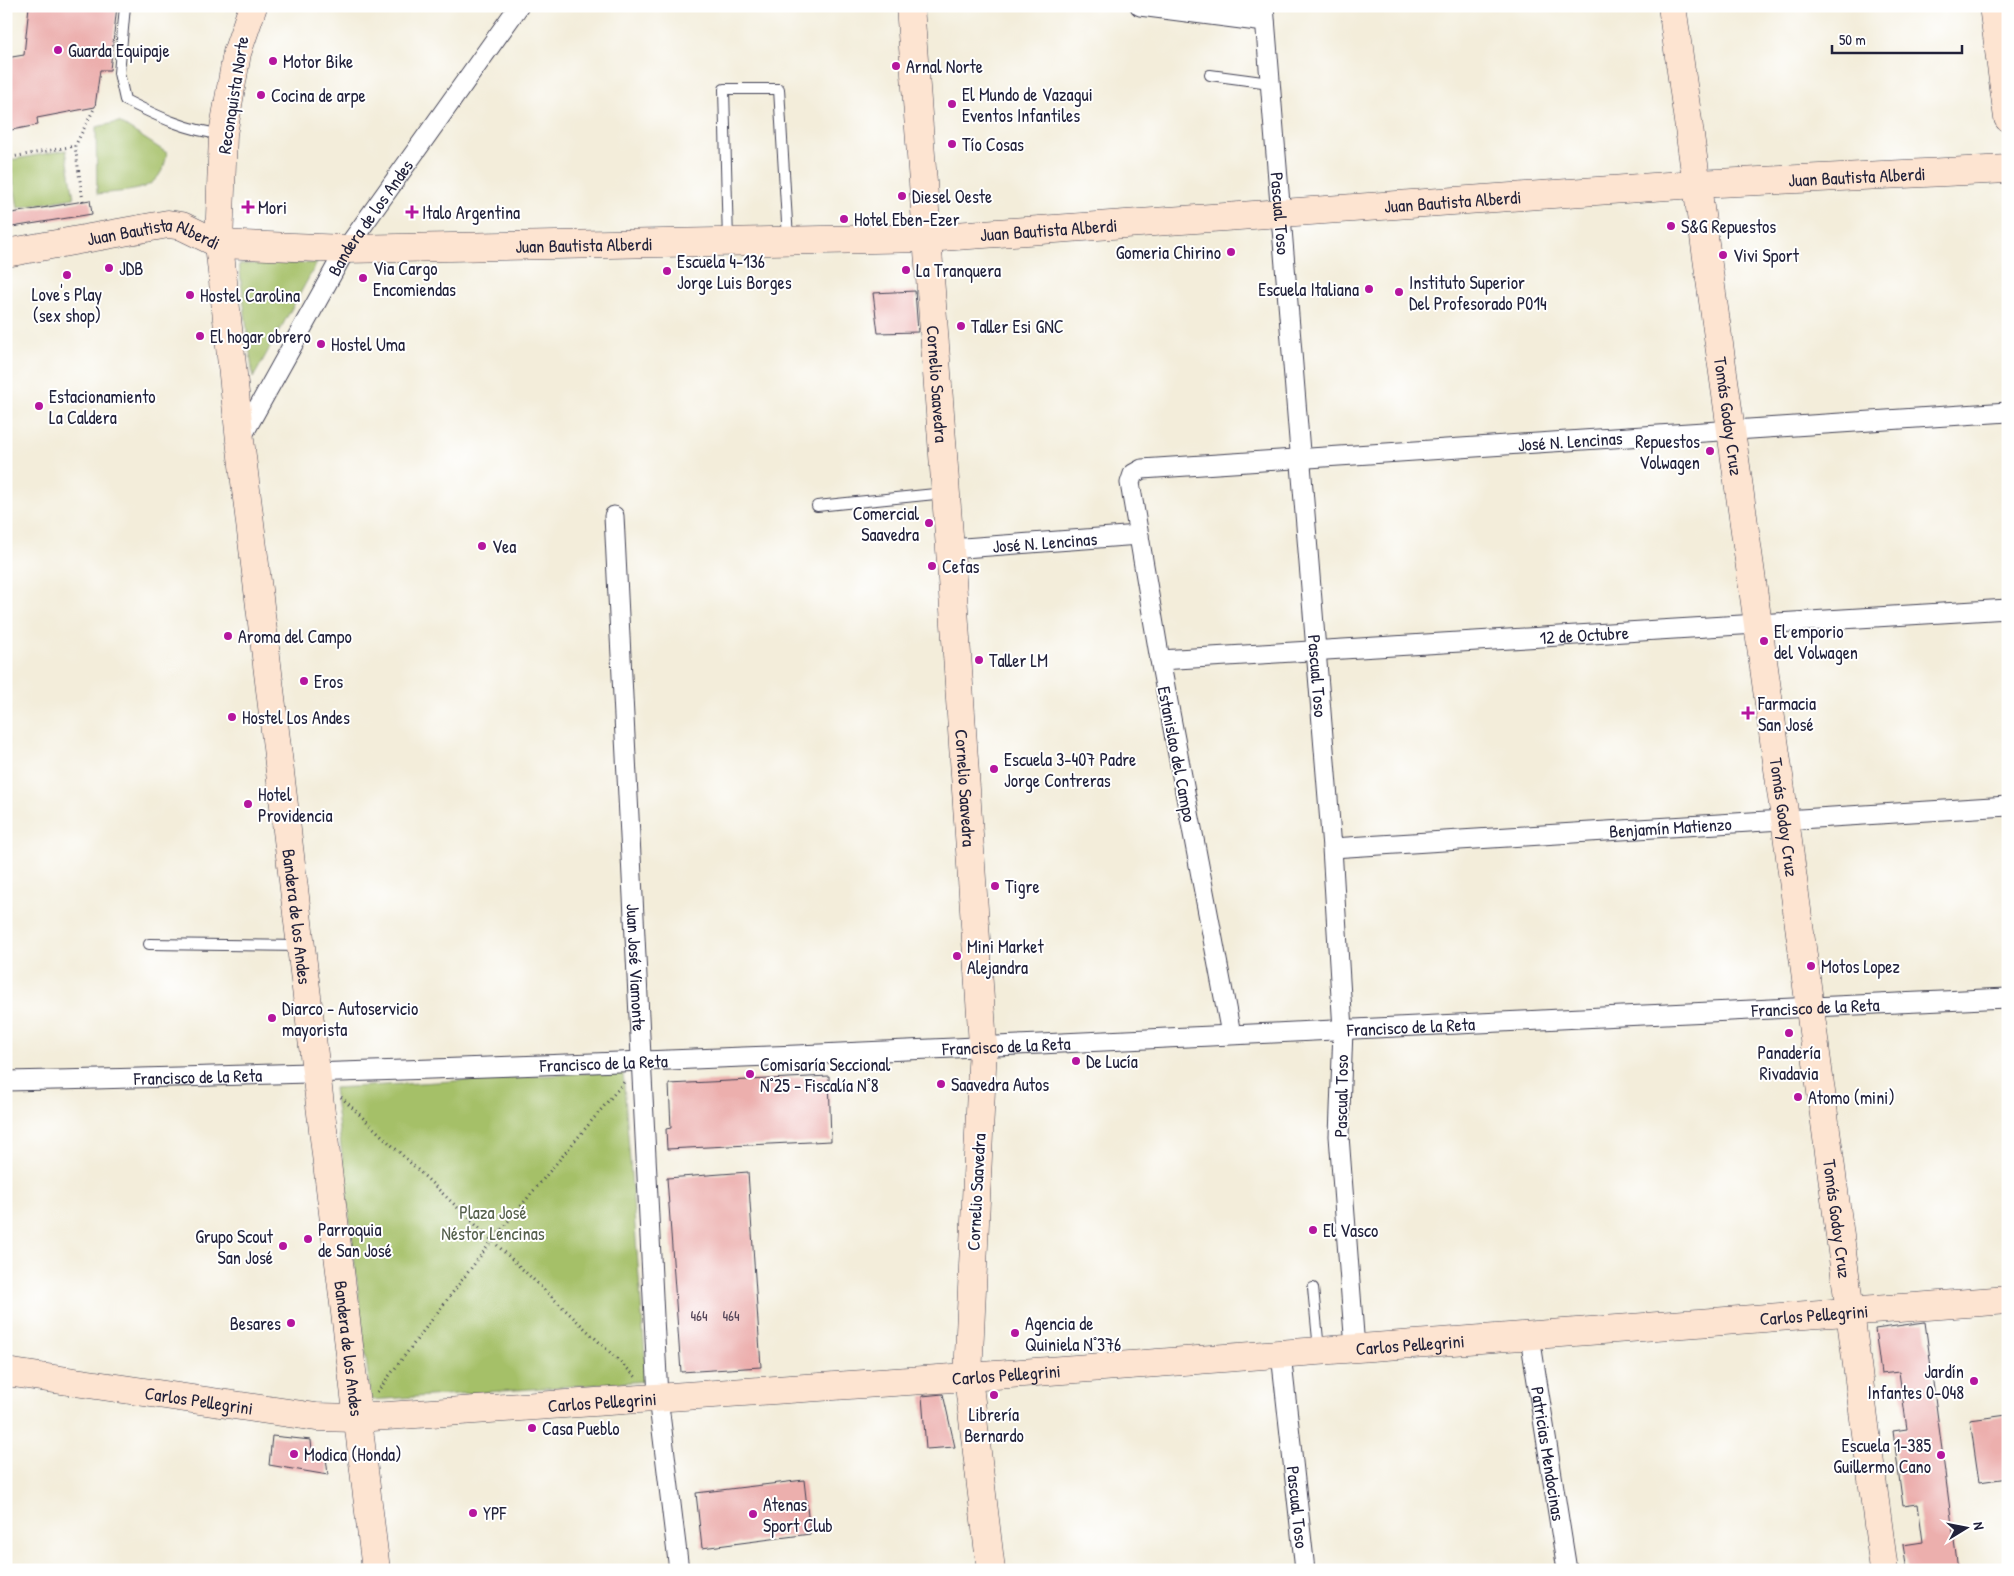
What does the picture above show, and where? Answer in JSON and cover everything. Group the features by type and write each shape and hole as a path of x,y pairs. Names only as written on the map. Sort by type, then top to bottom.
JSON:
{"street":[{"name":"Reconquista Norte","path":"219,244 223,134 237,53 252,6"},
{"name":"Bandera de los Andes","path":"240,440 346,249 519,6"},
{"name":"Cornelio Saavedra","path":"910,6 950,549 983,1045 968,1377 991,1570"},
{"path":"1140,6 1265,14"},
{"name":"Tomás Godoy Cruz","path":"1672,6 1785,819 1848,1312 1884,1570"},
{"path":"1993,6 2008,118"},
{"name":"Pascual Toso","path":"1265,14 1332,848 1342,1030 1339,1136 1355,1348"},
{"name":"Juan Bautista Alberdi","path":"6,253 168,224 182,226 219,244 346,249 926,238 1696,184 2008,169"},
{"name":"Bandera de los Andes","path":"219,244 240,440 376,1570"},
{"name":"José N. Lencinas","path":"1133,474 1142,469 2008,412"},
{"name":"Estanislao del Campo","path":"1133,474 1130,483 1160,660 1231,1034"},
{"name":"Juan José Viamonte","path":"614,516 658,1398 679,1570"},
{"name":"José N. Lencinas","path":"950,549 1139,535"},
{"name":"12 de Octubre","path":"1160,660 2008,609"},
{"name":"Benjamín Matienzo","path":"1332,848 2008,806"},
{"name":"Francisco de la Reta","path":"6,1081 317,1074 640,1063 983,1045 2008,998"},
{"name":"Carlos Pellegrini","path":"6,1372 316,1417 357,1418 1530,1337 2008,1300"},
{"name":"Patricias Mendocinas","path":"1530,1337 1567,1570"},
{"name":"Pascual Toso","path":"1281,1354 1305,1570"}],"lane":[{"path":"125,6 119,73 125,100 147,111 203,133 223,134"},
{"path":"1210,75 1270,83"},
{"path":"728,242 724,89 779,89 788,240"},
{"path":"817,506 946,493"},
{"path":"149,944 300,946"},
{"path":"1313,1288 1319,1351"}],"path":[{"path":"83,201 75,146 95,107"},
{"path":"6,158 75,146"},
{"path":"357,1418 491,1242 640,1063"},
{"path":"317,1074 491,1242 658,1398"}],"green space":[{"path":"119,122 167,153 164,166 151,183 143,187 122,192 97,194 96,127"},
{"path":"66,150 74,198 18,208 10,160"},
{"path":"317,263 253,378 239,264"},
{"name":"Plaza José Néstor Lencinas","path":"623,1071 647,1381 371,1400 334,1088"}],"building":[{"path":"29,6 117,6 110,70 100,70 95,107 37,118 38,125 6,131 6,58 24,55"},
{"path":"90,200 92,214 6,228 6,214"},
{"path":"915,291 918,332 878,333 873,293"},
{"path":"829,1076 831,1141 667,1149 666,1129 671,1128 669,1084"},
{"path":"748,1172 761,1367 681,1372 667,1178"},
{"path":"1925,1322 1958,1570 1907,1570 1903,1545 1923,1542 1918,1504 1903,1506 1893,1431 1907,1429 1899,1372 1881,1374 1875,1329"},
{"path":"943,1394 955,1447 926,1449 922,1396"},
{"path":"2007,1415 2008,1478 1979,1482 1970,1420"},
{"name":"Modica (Honda)","path":"272,1436 311,1440 312,1451 326,1457 328,1475 269,1465"},
{"name":"Atenas Sport Club","path":"804,1480 810,1534 702,1548 696,1493"}],"place":[{"name":"Guarda Equipaje","path":"58,50"},
{"name":"Motor Bike","path":"273,61"},
{"name":"Arnal Norte","path":"896,66"},
{"name":"Cocina de arpe","path":"261,95"},
{"name":"El Mundo de Vazagui Eventos Infantiles","path":"952,104"},
{"name":"Tío Cosas","path":"952,144"},
{"name":"Diesel Oeste","path":"902,196"},
{"name":"Mori","path":"248,207"},
{"name":"Italo Argentina","path":"412,212"},
{"name":"Hotel Eben-Ezer","path":"844,219"},
{"name":"S&G Repuestos","path":"1671,226"},
{"name":"Gomeria Chirino","path":"1231,252"},
{"name":"Vivi Sport","path":"1723,255"},
{"name":"JDB","path":"109,268"},
{"name":"La Tranquera","path":"906,270"},
{"name":"Escuela 4-136 Jorge Luis Borges","path":"667,271"},
{"name":"Love's Play (sex shop)","path":"67,275"},
{"name":"Via Cargo Encomiendas","path":"363,278"},
{"name":"Escuela Italiana","path":"1369,289"},
{"name":"Instituto Superior Del Profesorado P014","path":"1399,292"},
{"name":"Hostel Carolina","path":"190,295"},
{"name":"Taller Esi GNC","path":"961,326"},
{"name":"El hogar obrero","path":"200,336"},
{"name":"Hostel Uma","path":"321,344"},
{"name":"Estacionamiento La Caldera","path":"39,406"},
{"name":"Repuestos Volwagen","path":"1710,451"},
{"name":"Comercial Saavedra","path":"929,523"},
{"name":"Vea","path":"482,546"},
{"name":"Cefas","path":"932,566"},
{"name":"Aroma del Campo","path":"228,636"},
{"name":"El emporio del Volwagen","path":"1764,641"},
{"name":"Taller LM","path":"979,660"},
{"name":"Eros","path":"304,681"},
{"name":"Farmacia San José","path":"1748,713"},
{"name":"Hostel Los Andes","path":"232,717"},
{"name":"Escuela 3-407 Padre Jorge Contreras","path":"994,769"},
{"name":"Hotel Providencia","path":"248,804"},
{"name":"Tigre","path":"995,886"},
{"name":"Mini Market Alejandra","path":"957,956"},
{"name":"Motos Lopez","path":"1811,966"},
{"name":"Diarco - Autoservicio mayorista","path":"272,1018"},
{"name":"Panadería Rivadavia","path":"1789,1033"},
{"name":"De Lucía","path":"1076,1061"},
{"name":"Comisaría Seccional N°25 - Fiscalía N°8","path":"750,1074"},
{"name":"Saavedra Autos","path":"941,1084"},
{"name":"Atomo (mini)","path":"1798,1097"},
{"name":"El Vasco","path":"1313,1230"},
{"name":"Parroquia de San José","path":"308,1239"},
{"name":"Grupo Scout San José","path":"283,1246"},
{"name":"Besares","path":"291,1323"},
{"name":"Agencia de Quiniela N°376","path":"1015,1333"},
{"name":"Jardín Infantes 0-048","path":"1974,1381"},
{"name":"Librería Bernardo","path":"994,1395"},
{"name":"Casa Pueblo","path":"532,1428"},
{"name":"Modica (Honda)","path":"294,1454"},
{"name":"Escuela 1-385 Guillermo Cano","path":"1941,1455"},
{"name":"YPF","path":"473,1513"},
{"name":"Atenas Sport Club","path":"753,1514"}]}
